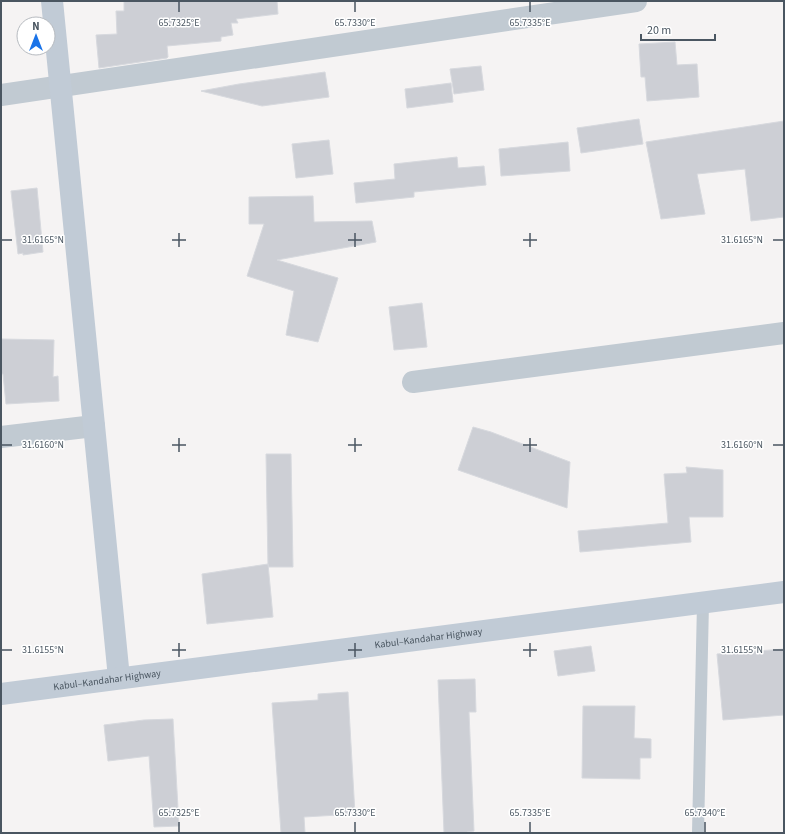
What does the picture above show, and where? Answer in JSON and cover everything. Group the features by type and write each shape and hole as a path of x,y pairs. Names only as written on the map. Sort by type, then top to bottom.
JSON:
{"main road":[{"path":"52,1 119,678"},
{"name":"Kabul–Kandahar Highway","path":"1,694 784,592"}],"street":[{"path":"1,95 60,85 636,1"},
{"path":"413,382 784,333"},
{"path":"1,437 94,426"}],"lane":[{"path":"698,833 703,603"}],"building":[{"path":"124,1 277,1 278,14 236,19 238,23 231,23 233,35 221,37 221,41 167,46 167,58 99,68 96,35 117,34 116,11 124,11"},
{"path":"675,42 677,65 697,64 699,97 647,101 645,77 641,77 639,44"},
{"path":"481,66 484,90 454,94 450,69"},
{"path":"325,72 329,97 262,106 201,91 239,84"},
{"path":"451,83 453,102 407,108 405,89"},
{"path":"639,119 643,144 581,153 577,128"},
{"path":"784,121 784,217 751,221 745,169 697,174 705,214 661,219 646,142"},
{"path":"329,140 333,174 296,178 292,144"},
{"path":"568,142 570,171 501,176 499,149"},
{"path":"457,157 458,168 484,166 486,185 414,192 414,197 356,203 354,183 395,179 394,164"},
{"path":"37,188 43,252 23,255 23,253 18,254 11,191"},
{"path":"313,196 314,222 372,221 376,242 277,260 338,278 318,342 286,335 294,291 247,276 264,224 249,224 249,197"},
{"path":"422,303 427,347 394,350 389,307"},
{"path":"1,339 54,340 53,377 58,376 59,401 6,404 3,374 1,374"},
{"path":"473,427 491,432 570,462 567,508 458,470"},
{"path":"266,454 291,454 293,567 268,567"},
{"path":"686,467 723,470 723,517 689,517 691,542 580,552 578,531 668,523 664,474 687,473"},
{"path":"268,564 273,617 207,624 202,574"},
{"path":"591,646 595,671 558,676 554,651"},
{"path":"784,649 784,715 723,720 717,654"},
{"path":"475,679 476,712 469,712 474,831 467,833 444,833 438,680"},
{"path":"348,692 355,814 304,817 305,833 281,833 272,703 318,700 318,694"},
{"path":"583,706 635,706 634,738 651,739 651,758 640,758 640,779 582,778"},
{"path":"173,719 179,826 154,827 149,756 108,761 104,725 144,720"}]}
